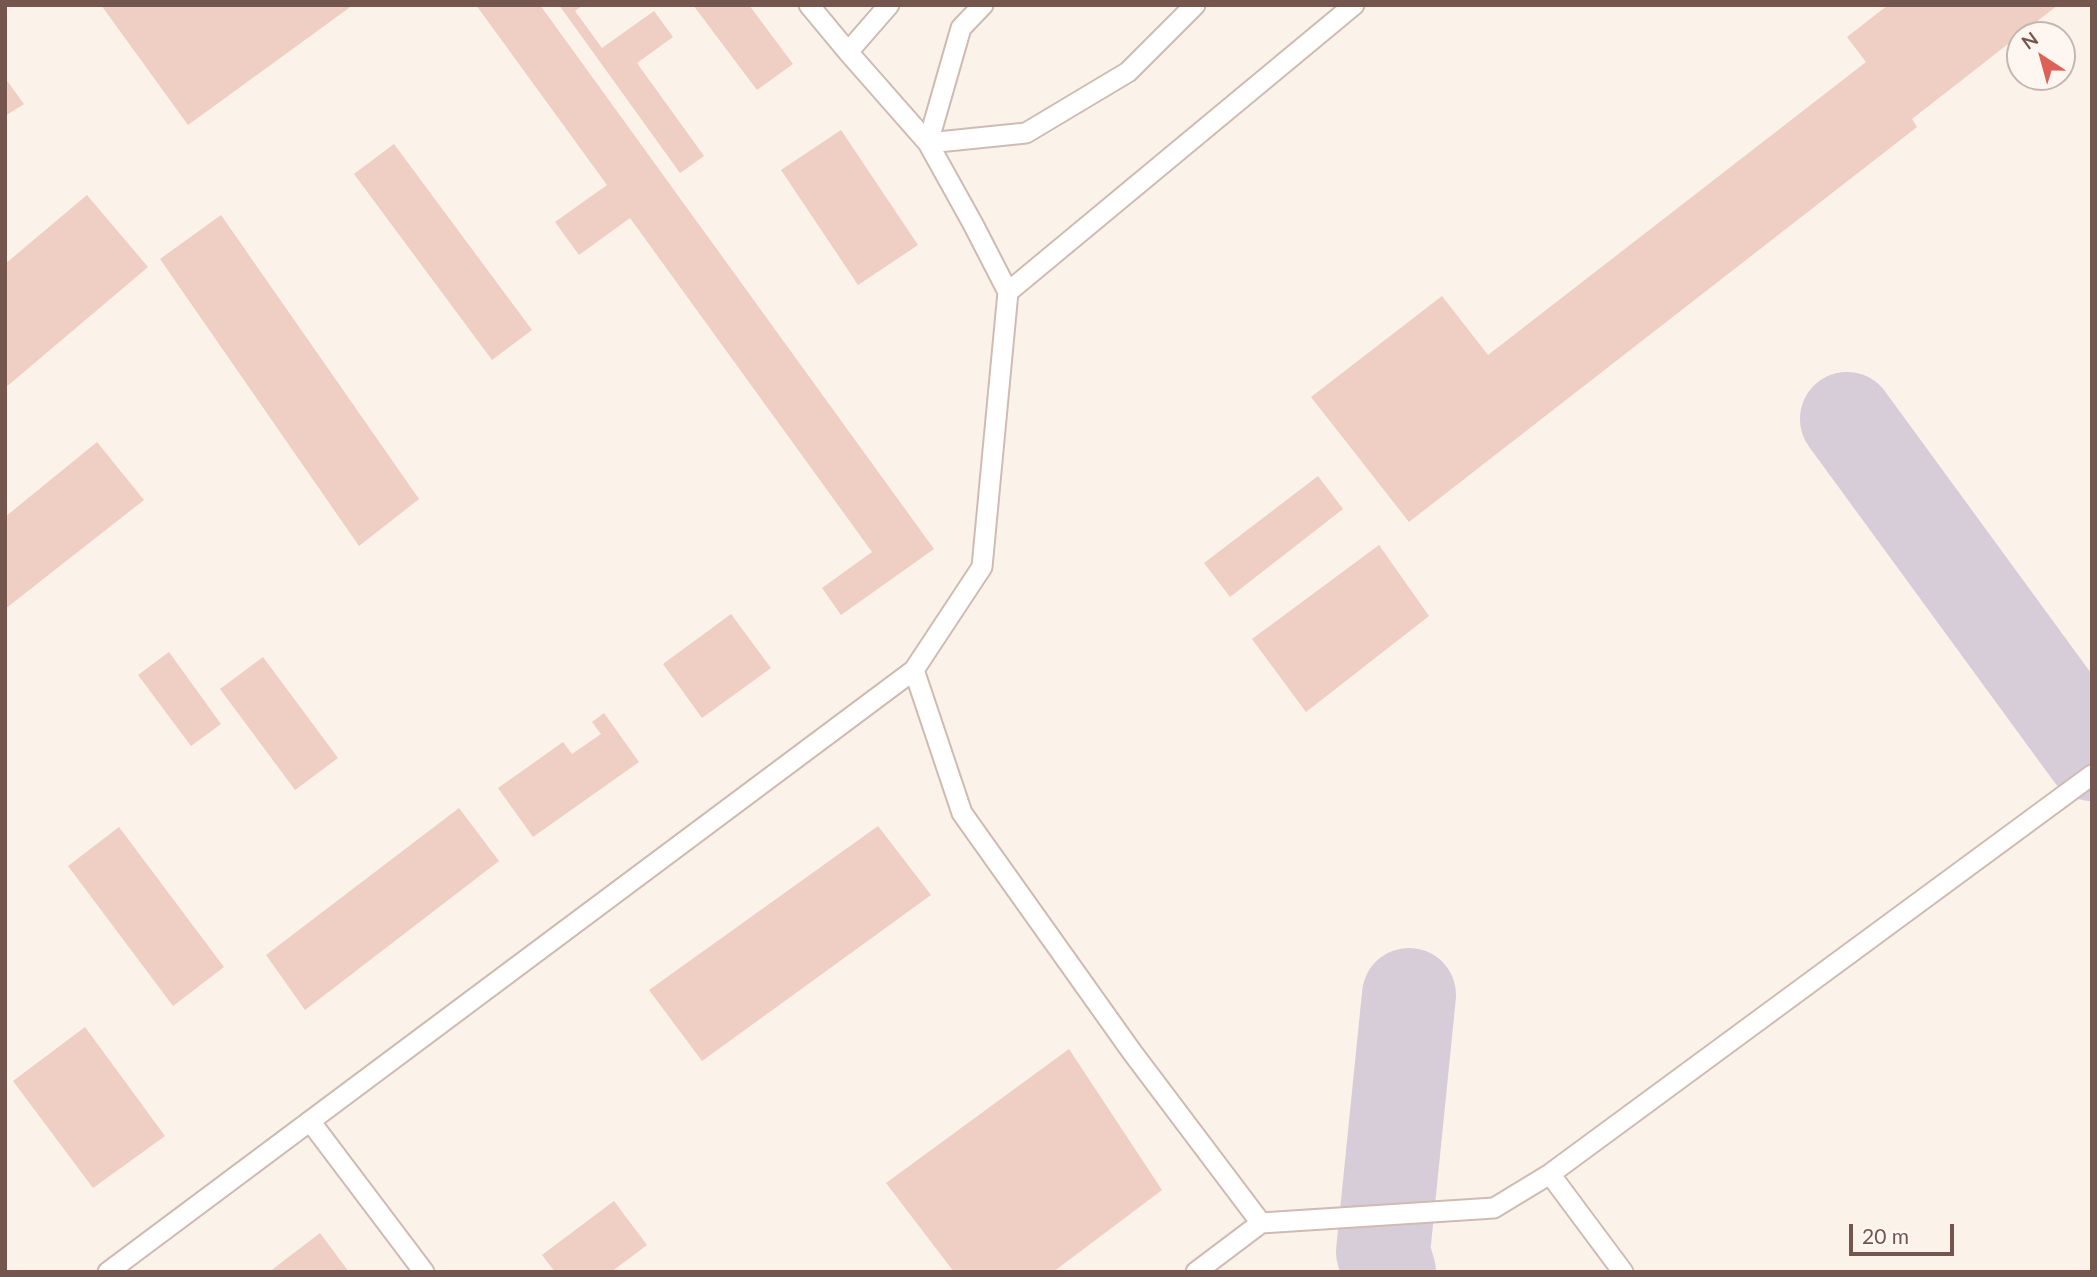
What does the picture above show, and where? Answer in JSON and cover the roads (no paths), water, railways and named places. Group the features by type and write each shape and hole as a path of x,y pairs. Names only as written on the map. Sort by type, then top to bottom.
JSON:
{"lane":[{"path":"108,1272 914,670 982,567 1007,292 928,143 809,5"},
{"path":"848,52 889,5"},
{"path":"928,143 961,28 983,5"},
{"path":"928,143 1026,133 1128,72 1195,5"},
{"path":"1007,292 1354,5"},
{"path":"914,670 962,813 1132,1052 1261,1223"},
{"path":"1196,1272 1261,1223 1494,1208 1550,1174 2092,775"},
{"path":"310,1121 424,1272"},
{"path":"1550,1174 1623,1272"}]}
